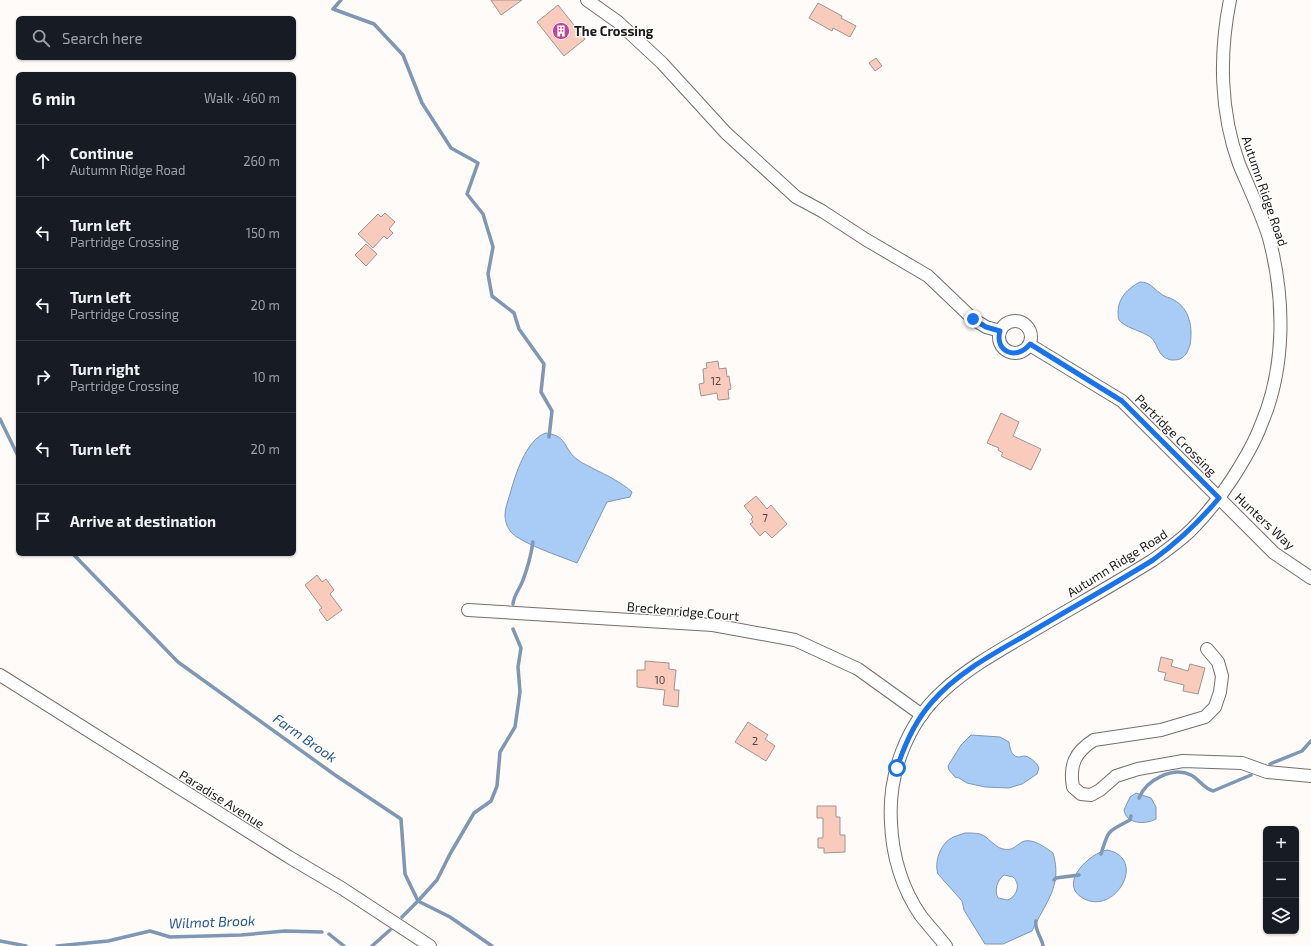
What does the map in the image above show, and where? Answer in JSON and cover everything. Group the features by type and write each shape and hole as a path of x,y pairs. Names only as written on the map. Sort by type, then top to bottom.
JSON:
{"street":[{"path":"588,0 618,22 662,63 726,133 796,197 822,211 865,239 928,276 973,319 986,327 1000,331"},
{"name":"Autumn Ridge Road","path":"946,946 920,915 910,896 896,861 891,838 890,803 897,768 910,734 922,715 943,691 973,668 1137,570 1172,546 1191,530 1219,498 1252,446 1262,424 1270,399 1277,368 1280,345 1281,314 1279,286 1268,237 1257,205 1239,163 1231,137 1226,108 1223,47 1226,18 1230,0"},
{"path":"1011,321 1022,322 1026,325 1031,334 1030,344 1022,352 1011,353 1006,351 999,342 1000,331 1006,323 1011,321"},
{"name":"Partridge Crossing","path":"1030,344 1122,401 1219,498"},
{"name":"Hunters Way","path":"1219,498 1274,553 1311,578"},
{"name":"Breckenridge Court","path":"468,610 713,625 795,640 858,669 922,715"},
{"path":"1207,648 1218,662 1222,676 1220,692 1215,707 1205,717 1161,730 1094,740 1078,754 1073,764 1071,775 1073,787 1081,794 1091,795 1100,790 1116,776 1138,769 1183,761 1242,763 1267,772 1311,776"},
{"name":"Paradise Avenue","path":"0,675 282,853 343,889 430,946"}],"water":[{"path":"1140,282 1149,284 1184,308 1189,320 1191,339 1186,353 1180,359 1171,360 1166,358 1160,353 1155,342 1149,336 1125,325 1119,320 1118,307 1124,294"},
{"path":"546,433 559,437 573,456 614,479 632,492 630,497 607,502 577,563 523,541 511,532 506,522 506,507 522,459 533,443"},
{"path":"971,735 1000,737 1009,742 1011,751 1014,755 1018,757 1025,756 1037,764 1039,768 1037,774 1022,784 1009,788 985,787 967,783 955,777 949,770 948,766 961,745"},
{"path":"1136,793 1151,798 1156,807 1156,819 1147,822 1137,822 1132,821 1125,815 1124,810 1130,797"},
{"path":"965,833 980,834 1003,849 1014,848 1022,842 1030,841 1047,848 1053,853 1056,865 1054,885 1047,903 1032,931 1003,944 985,944 964,910 962,901 938,874 937,870 937,860 943,845 955,836","holes":["1004,875 1013,877 1017,883 1017,890 1014,896 1008,900 998,898 996,889 1002,877"]},
{"path":"1107,850 1119,855 1125,864 1126,874 1122,885 1115,894 1105,900 1093,902 1081,897 1075,891 1073,884 1075,876 1079,869 1093,856"}],"building":[{"path":"491,0 522,0 501,15"},
{"path":"818,3 842,16 841,18 856,26 850,37 833,28 832,31 809,18"},
{"name":"The Crossing","path":"558,5 585,39 564,56 537,22"},
{"path":"876,58 882,66 875,71 869,63"},
{"path":"385,213 395,222 389,229 393,233 387,239 384,236 373,248 358,234 378,214 381,217"},
{"path":"366,244 377,254 366,266 355,255"},
{"path":"718,361 719,369 726,368 727,377 729,376 731,389 728,390 729,399 718,400 717,393 701,396 699,384 704,383 703,369 707,368 706,363"},
{"path":"1001,413 1019,422 1013,436 1041,449 1031,470 1001,456 1003,453 998,450 999,448 987,443"},
{"path":"756,496 767,509 771,505 787,524 772,538 765,531 760,536 750,524 753,522 751,519 753,517 744,506"},
{"path":"317,575 322,582 326,579 334,590 330,594 342,610 327,621 319,610 322,608 305,585"},
{"path":"1161,657 1173,660 1171,666 1188,671 1190,664 1205,668 1198,694 1183,691 1184,685 1164,680 1166,673 1158,671"},
{"path":"645,661 669,663 669,669 676,670 674,690 679,690 678,707 663,705 665,690 637,687 637,670 645,670"},
{"path":"748,722 768,735 765,739 775,746 766,761 735,742"},
{"path":"817,806 836,806 836,817 840,817 840,835 845,835 845,852 824,853 824,848 818,848 818,838 823,838 823,818 817,818"}],"waterway":[{"path":"341,0 333,9 374,24 403,55 422,103 451,148 478,163 467,194 483,214 493,247 488,274 492,296 514,313 519,329 544,364 541,392 552,411 549,437"},
{"name":"Farm Brook","path":"0,419 16,452"},
{"path":"513,604 522,583 533,542"},
{"name":"Farm Brook","path":"75,556 178,662 335,775 401,819 405,874 418,901 450,917 492,946"},
{"path":"402,917 437,880 474,813 491,801 497,786 500,752 515,727 520,692 518,667 521,648 513,629"},
{"path":"1270,764 1302,751 1311,741"},
{"path":"1139,798 1143,791 1154,780 1161,776 1176,772 1191,775 1213,791 1251,775"},
{"path":"1101,854 1107,836 1110,832 1116,827 1130,820 1131,816"},
{"path":"1054,880 1056,878 1079,875"},
{"path":"1036,921 1036,927 1043,946"},
{"path":"372,946 390,930"},
{"name":"Wilmot Brook","path":"57,946 108,941 150,931 170,937 241,935 285,931 322,932"},
{"name":"Wilmot Brook","path":"329,934 344,946"},
{"name":"Wilmot Brook","path":"0,941 26,946"}],"place":[{"name":"The Crossing","path":"561,31"}],"route":[{"path":"897,768 910,734 922,715 932,702 962,675 990,656 1153,560 1191,530 1219,498 1163,440 1122,401 1030,344 1022,352 1011,353 1006,351 999,342 1000,331 986,327 973,319"}]}
